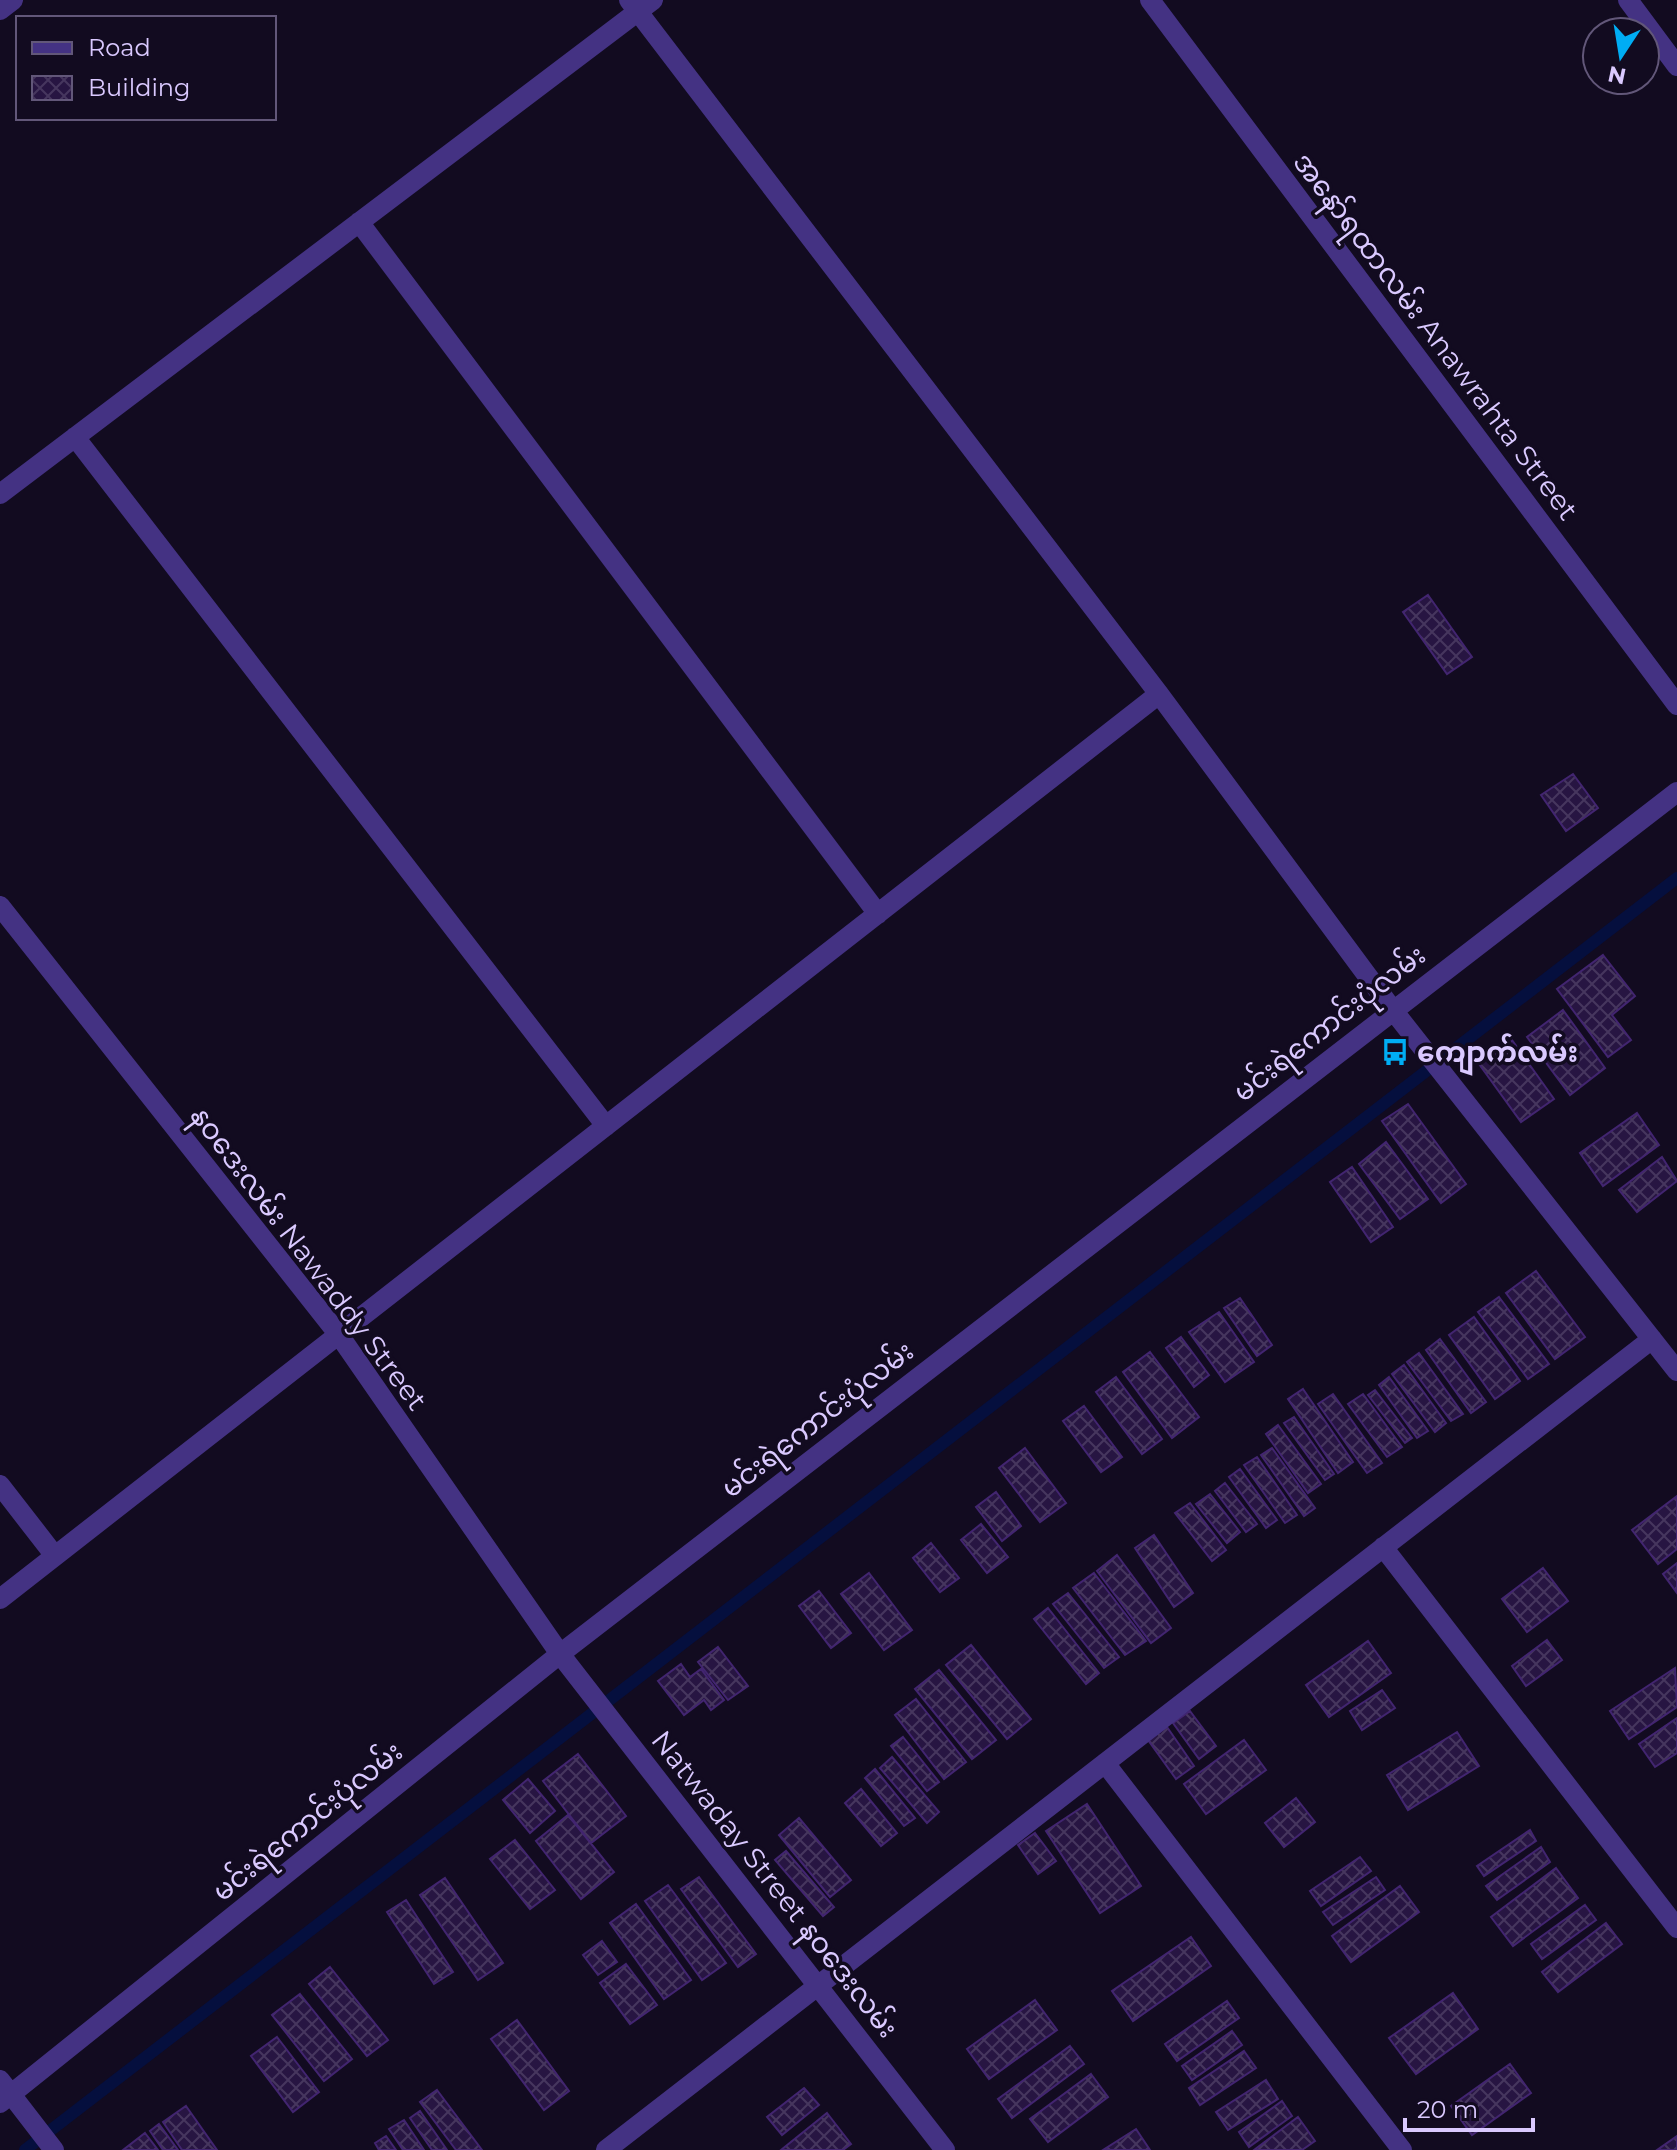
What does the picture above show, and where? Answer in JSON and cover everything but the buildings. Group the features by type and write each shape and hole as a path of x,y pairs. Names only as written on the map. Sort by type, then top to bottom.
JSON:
{"street":[{"path":"0,10 13,0"},
{"name":"အနော်ရထာလမ်း Anawrahta Street","path":"1150,0 1677,705"},
{"path":"1628,0 1677,66"},
{"path":"0,494 640,4 1392,1009 1677,1371"},
{"path":"359,222 878,914"},
{"path":"75,437 606,1126"},
{"path":"0,1599 1159,694"},
{"name":"မင်းရဲကောင်းပုံလမ်း","path":"4,2092 560,1654 1677,792"},
{"name":"နဝဒေးလမ်း Nawaddy Street","path":"0,906 339,1335 560,1654"},
{"path":"606,2150 1652,1339"},
{"path":"0,1485 55,1556"},
{"path":"1383,1547 1677,1928"},
{"name":"Natwaday Street နဝဒေးလမ်း","path":"560,1654 945,2150"},
{"path":"1105,1763 1402,2150"},
{"path":"4,2092 54,2150"}],"waterway":[{"path":"25,2150 1677,878"}],"place":[{"name":"ကျောက်လမ်း","path":"1395,1052"}]}
